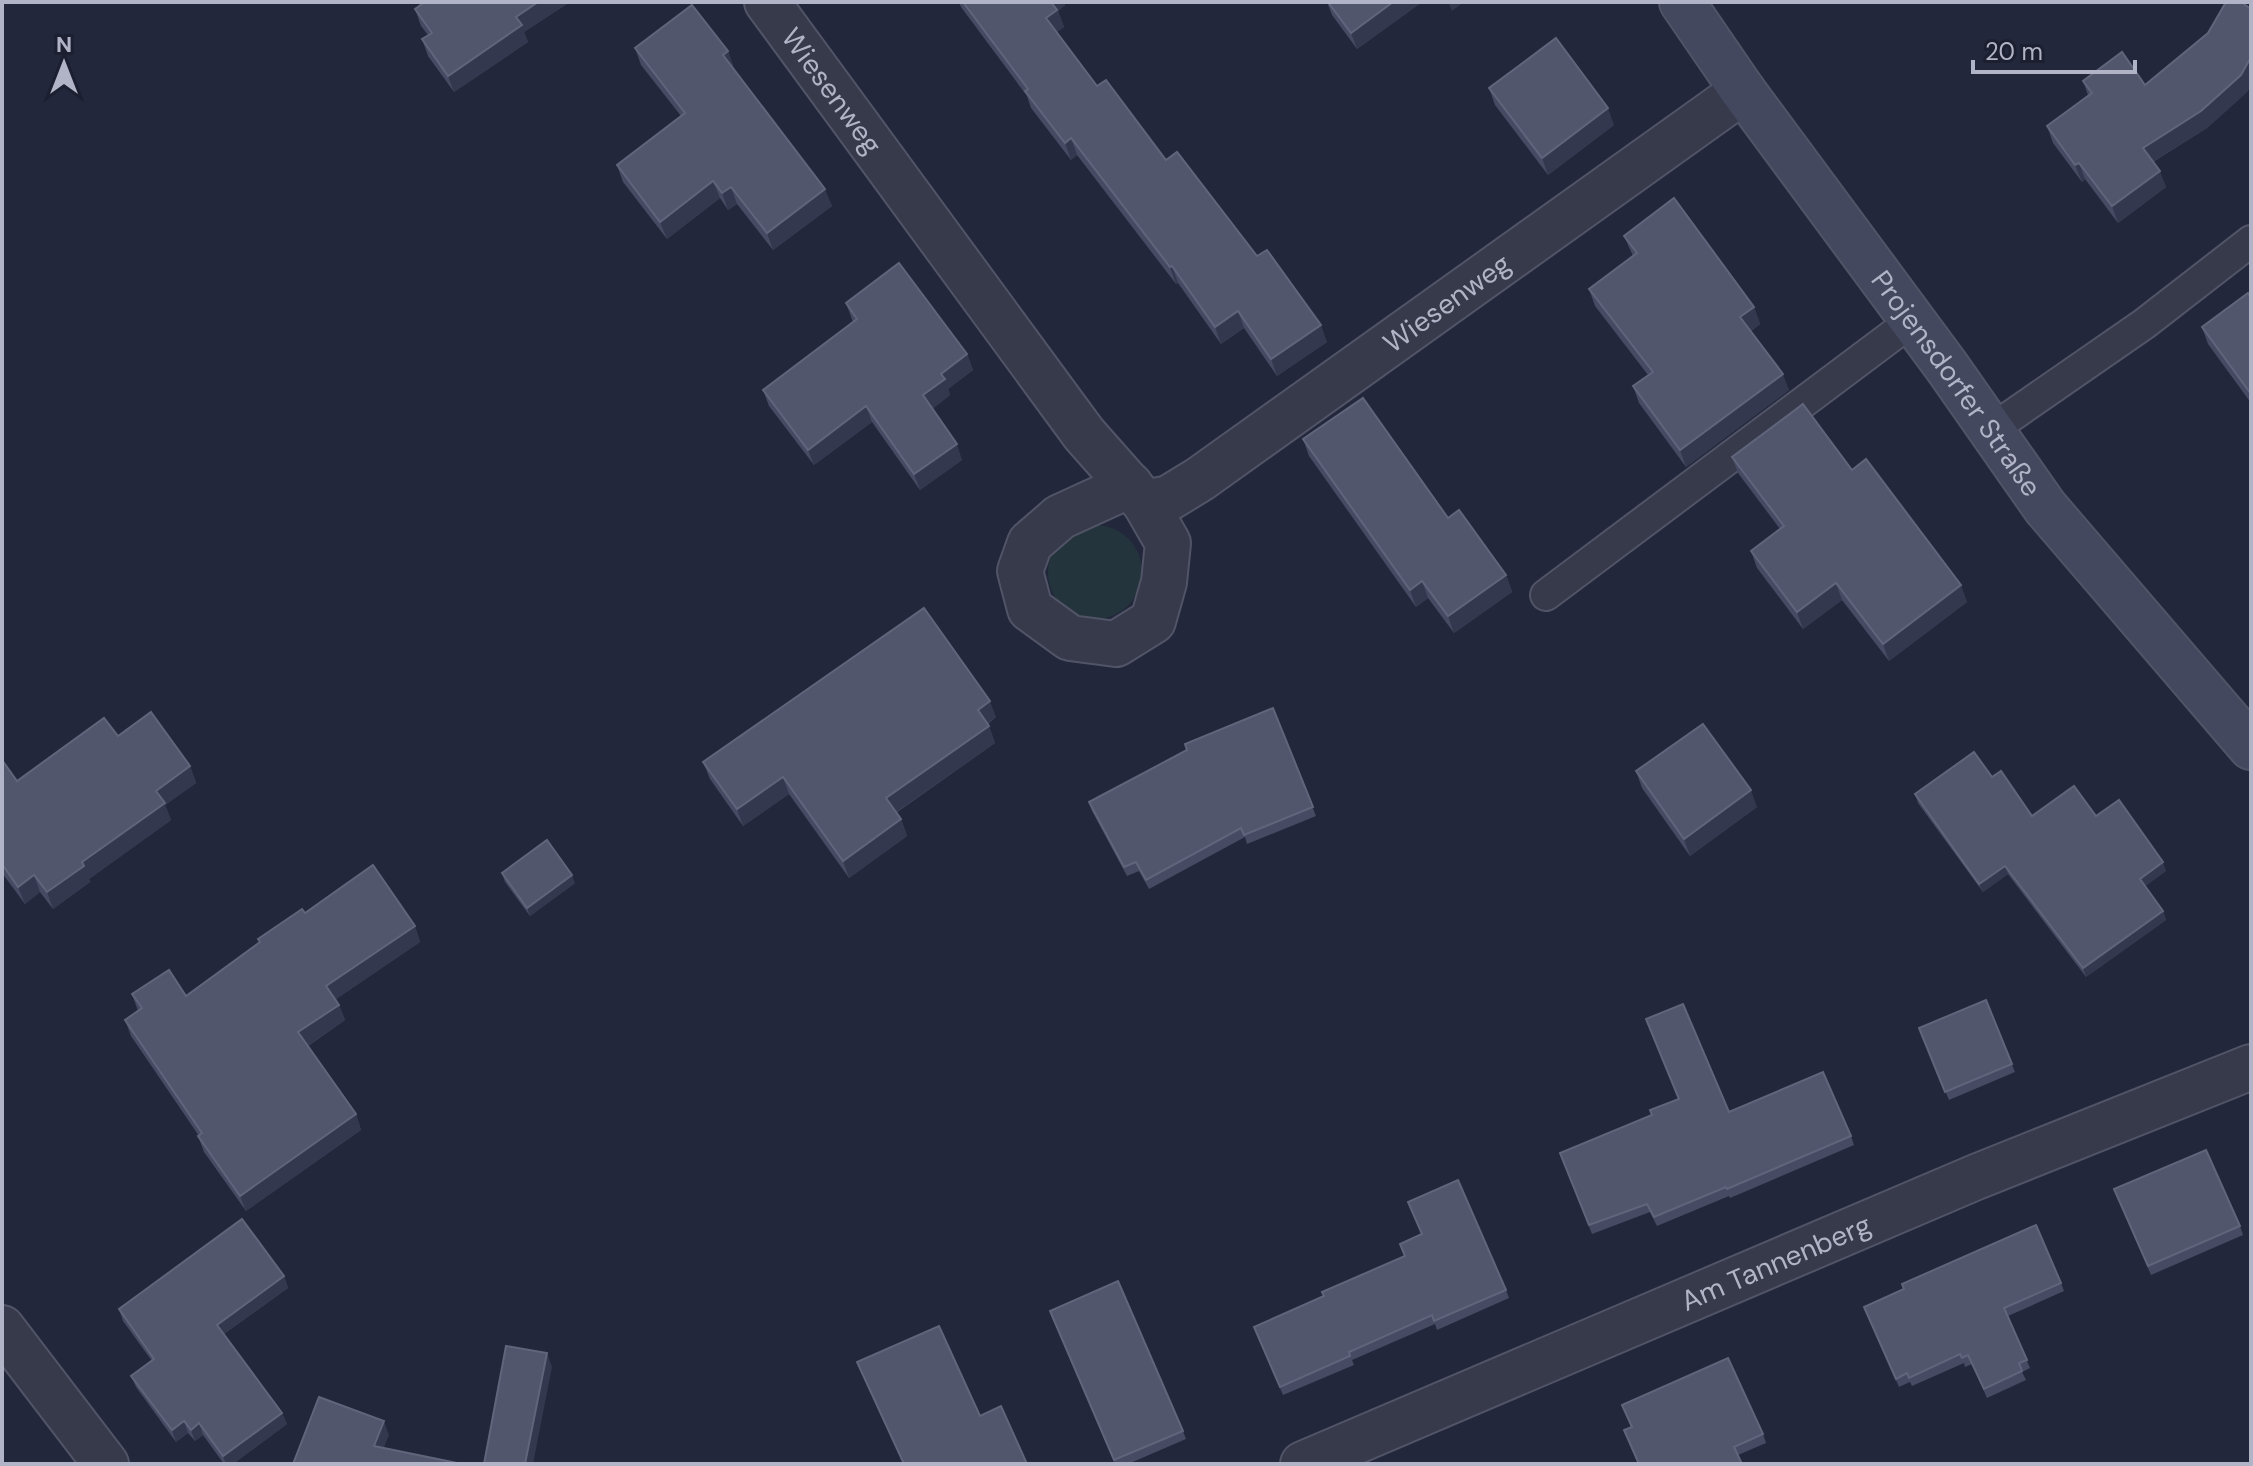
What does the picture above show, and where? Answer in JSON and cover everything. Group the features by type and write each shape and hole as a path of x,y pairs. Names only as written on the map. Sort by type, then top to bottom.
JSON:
{"street":[{"name":"Wiesenweg","path":"767,2 1084,434 1137,494 1169,498 1200,479 1743,91"},
{"name":"Projensdorfer Straße","path":"1682,2 1743,91 1913,320 2045,507 2251,747"},
{"name":"Am Tannenberg","path":"1303,1464 1976,1177 2251,1067"},
{"path":"2,1328 106,1464"}],"lane":[{"path":"1991,430 2144,324 2251,241"},
{"path":"1546,595 1913,320"}],"shaded area":[{"path":"1095,525 1113,529 1128,539 1138,554 1142,572 1138,590 1128,605 1113,615 1095,619 1077,615 1062,605 1052,590 1048,572 1052,554 1062,539 1077,529"}],"building":[{"path":"425,2 538,2 516,17 522,25 448,76 422,39 432,33 415,9"},
{"path":"963,2 1051,2 1057,10 1046,18 1097,86 1106,80 1166,160 1177,152 1257,256 1267,250 1321,325 1271,359 1238,311 1215,327 1172,266 1071,138 1065,143"},
{"path":"1328,2 1393,2 1351,33"},
{"path":"2226,2 2241,2 2251,9 2251,57 2241,75 2201,111 2143,148 2160,171 2112,206 2079,163 2075,165 2047,126 2092,93 2083,81 2122,52 2145,85 2208,33"},
{"path":"692,5 728,51 723,55 825,189 767,233 731,187 722,193 713,181 660,222 617,165 685,113 635,48"},
{"path":"1556,38 1608,108 1542,158 1489,88"},
{"path":"1674,198 1754,307 1740,317 1783,374 1680,450 1633,386 1653,372 1589,289 1637,253 1624,236"},
{"path":"899,263 967,354 941,374 945,379 923,395 957,444 914,474 866,406 808,450 763,390 857,319 846,303"},
{"path":"2248,293 2251,298 2251,394 2202,327"},
{"path":"1363,398 1448,518 1459,510 1506,575 1448,616 1422,581 1410,590 1303,439"},
{"path":"1803,404 1852,470 1866,459 1961,585 1883,644 1836,583 1797,612 1751,551 1784,526 1732,457"},
{"path":"924,608 990,701 978,710 989,726 886,798 901,819 843,861 783,777 737,809 703,762"},
{"path":"1273,708 1313,807 1244,835 1241,828 1146,880 1136,862 1124,867 1089,802 1187,750 1185,744"},
{"path":"151,712 190,766 156,791 165,803 82,862 84,866 47,892 34,875 18,887 2,864 2,760 17,781 104,718 118,736"},
{"path":"1703,724 1751,790 1684,839 1636,771"},
{"path":"1974,752 1992,777 2001,771 2032,816 2074,786 2096,816 2119,800 2163,862 2140,879 2163,911 2083,968 2005,866 1979,884 1915,794"},
{"path":"547,840 572,875 527,908 502,873"},
{"path":"373,865 415,926 326,986 339,1005 298,1032 356,1114 240,1196 198,1136 202,1133 125,1020 142,1008 132,994 169,970 186,996 260,942 258,939 302,909 305,913"},
{"path":"1986,1000 2012,1064 1945,1092 1919,1028"},
{"path":"1683,1004 1729,1112 1823,1072 1851,1136 1654,1217 1647,1204 1589,1225 1560,1153 1652,1115 1650,1110 1679,1099 1646,1019"},
{"path":"2206,1150 2240,1226 2148,1266 2114,1189"},
{"path":"1458,1180 1506,1290 1434,1321 1432,1315 1280,1387 1254,1327 1324,1296 1322,1292 1405,1256 1400,1244 1422,1234 1408,1202"},
{"path":"242,1219 284,1276 217,1325 282,1413 223,1456 199,1423 191,1430 184,1421 172,1430 131,1376 154,1359 119,1309"},
{"path":"2036,1225 2061,1283 2004,1308 2027,1360 2019,1363 2022,1371 1984,1389 1968,1355 1962,1358 1960,1354 1909,1378 1907,1373 1896,1379 1864,1307 1904,1289 1902,1284"},
{"path":"1118,1281 1183,1431 1114,1460 1050,1311"},
{"path":"939,1326 980,1416 1001,1406 1027,1464 904,1464 857,1362"},
{"path":"506,1346 547,1353 525,1464 484,1464"},
{"path":"1728,1358 1763,1434 1734,1447 1742,1464 1639,1464 1624,1430 1632,1427 1622,1405"},
{"path":"319,1397 384,1421 374,1446 462,1464 293,1464"}]}
